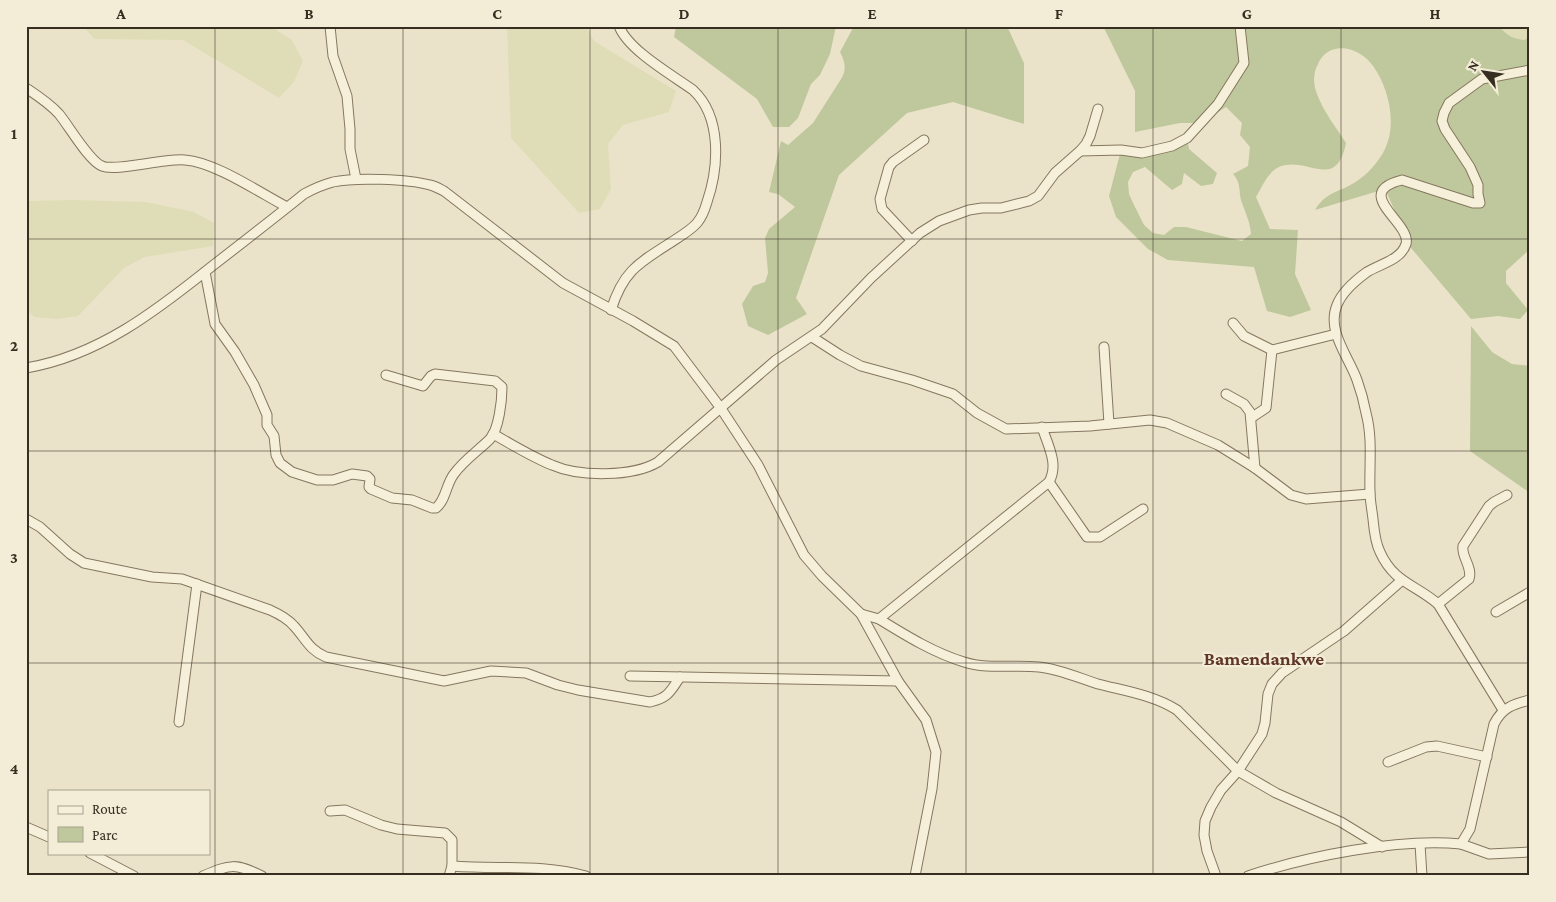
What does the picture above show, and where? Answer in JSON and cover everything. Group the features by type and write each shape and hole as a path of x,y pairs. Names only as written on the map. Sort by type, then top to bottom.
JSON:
{"street":[{"path":"330,26 334,56 347,96 350,150 356,179"},
{"path":"611,310 618,290 630,271 639,263 683,235 703,214 712,187 716,159 715,136 702,98 634,47 621,32 619,26"},
{"path":"1080,151 1121,150 1142,153 1172,146 1187,138 1218,104 1244,63 1240,26"},
{"path":"1503,710 1438,604 1428,595 1401,581 1387,566 1379,550 1374,531 1370,494 1371,435 1367,414 1357,379 1336,334 1334,315 1336,306 1344,293 1367,273 1394,258 1402,250 1406,242 1404,231 1382,204 1381,197 1384,190 1391,183 1402,180 1473,203 1480,203 1478,185 1470,167 1442,121 1444,112 1449,103 1482,79 1530,70"},
{"path":"26,88 42,98 58,113 90,157 100,166 110,168 158,160 184,160 201,163 288,207"},
{"path":"493,434 560,468 578,472 626,473 640,471 658,462 776,360 812,337 837,315 871,278 920,233 939,221 969,210 1001,208 1034,199 1055,173 1080,151 1090,136 1098,109"},
{"path":"912,241 882,209 880,199 889,167 893,162 924,140"},
{"path":"26,368 61,360 125,330 159,308 288,207 317,187 356,179 431,185 444,191 563,283 674,346 720,407 758,465 804,554 822,576 861,614 898,680 926,720 936,752 932,789 915,876"},
{"path":"205,272 215,324 235,352 254,385 267,415 267,425 274,436 276,455 280,463 292,472 317,480 333,480 352,474 366,476 370,479 369,486 372,489 392,498 414,501 434,509 438,507 454,474 493,434 502,399 502,387 495,382 441,374 431,376 423,386 386,375"},
{"path":"1233,324 1244,336 1272,350 1336,334"},
{"path":"812,337 861,366 953,394 977,413 1000,427 1012,429 1158,420 1218,445 1298,498 1370,494"},
{"path":"1104,347 1109,424"},
{"path":"1251,418 1266,408 1272,350"},
{"path":"1226,394 1247,407 1251,418 1255,468"},
{"path":"879,619 1049,482 1054,474 1054,462 1042,427"},
{"path":"1049,482 1087,537 1100,536 1143,509"},
{"path":"1438,604 1469,579 1470,572 1462,552 1463,546 1489,506 1507,495"},
{"path":"26,519 40,527 84,564 152,577 182,580 270,610 282,616 294,626 316,653 326,658 444,680 491,672 526,673 558,686 650,702 662,699 668,695 680,677"},
{"path":"1216,876 1207,851 1204,835 1205,821 1221,790 1238,771 1262,734 1268,694 1272,684 1282,673 1351,625 1401,581"},
{"path":"179,722 197,584"},
{"path":"1496,612 1530,592"},
{"path":"861,614 879,619 917,641 964,663 989,667 1040,667 1155,698 1177,710 1238,771 1276,792 1340,822 1382,846"},
{"path":"630,676 898,680"},
{"path":"1461,844 1470,829 1494,724 1508,706 1530,700"},
{"path":"1388,762 1426,747 1437,746 1487,757"},
{"path":"330,811 345,810 381,825 397,829 445,833 452,840 452,866 449,876"},
{"path":"26,827 48,837"},
{"path":"1420,844 1422,876"},
{"path":"1248,876 1313,859 1382,846 1461,844 1489,854 1530,852"},
{"path":"92,854 134,876"},
{"path":"203,876 222,867 233,866 244,867 262,876"},
{"path":"452,866 541,867 586,876"}],"shaded area":[{"path":"83,26 270,26 292,40 303,61 294,82 279,98 183,40 94,39"},
{"path":"507,26 586,26 594,41 676,91 669,112 623,125 608,144 611,189 600,209 579,213 511,138"},
{"path":"1499,26 1530,26 1530,34 1525,40 1514,39 1504,33"},
{"path":"26,201 146,202 194,212 214,223 213,246 145,257 124,268 78,316 58,319 35,317 26,311"}],"green space":[{"path":"676,26 836,26 830,54 820,75 811,84 798,118 789,127 773,127 757,99 674,37"},
{"path":"854,26 1007,26 1024,63 1024,124 953,102 907,113 839,175 796,298 807,314 768,335 748,326 742,304 753,286 765,282 768,273 765,238 769,229 795,207 778,194 769,192 781,141 788,145 813,123 841,79 845,66 840,52"},
{"path":"1103,26 1499,26 1508,35 1517,39 1525,40 1530,34 1530,249 1506,271 1506,283 1528,310 1520,319 1498,316 1471,319 1406,242 1404,231 1385,189 1315,210 1328,196 1359,180 1368,172 1376,164 1389,139 1390,106 1379,75 1367,59 1353,50 1337,49 1329,51 1323,56 1316,67 1314,79 1316,90 1326,113 1346,143 1341,158 1335,166 1327,169 1298,165 1277,168 1268,177 1256,197 1270,229 1298,230 1295,274 1311,310 1290,317 1267,311 1254,267 1168,260 1148,249 1116,217 1109,196 1121,150 1142,153 1187,138 1189,149 1217,173 1213,184 1201,186 1184,173 1182,184 1172,190 1145,167 1133,172 1128,182 1129,194 1144,225 1153,233 1164,235 1174,227 1186,227 1242,241 1251,234 1239,185 1233,174 1248,166 1250,147 1240,135 1242,123 1226,107 1202,123 1180,123 1135,132 1135,91"},
{"path":"1471,326 1492,352 1512,364 1530,366 1530,407 1527,418 1530,426 1530,493 1470,451"}],"district":[{"name":"Bamendankwe","path":"1264,658"}]}
